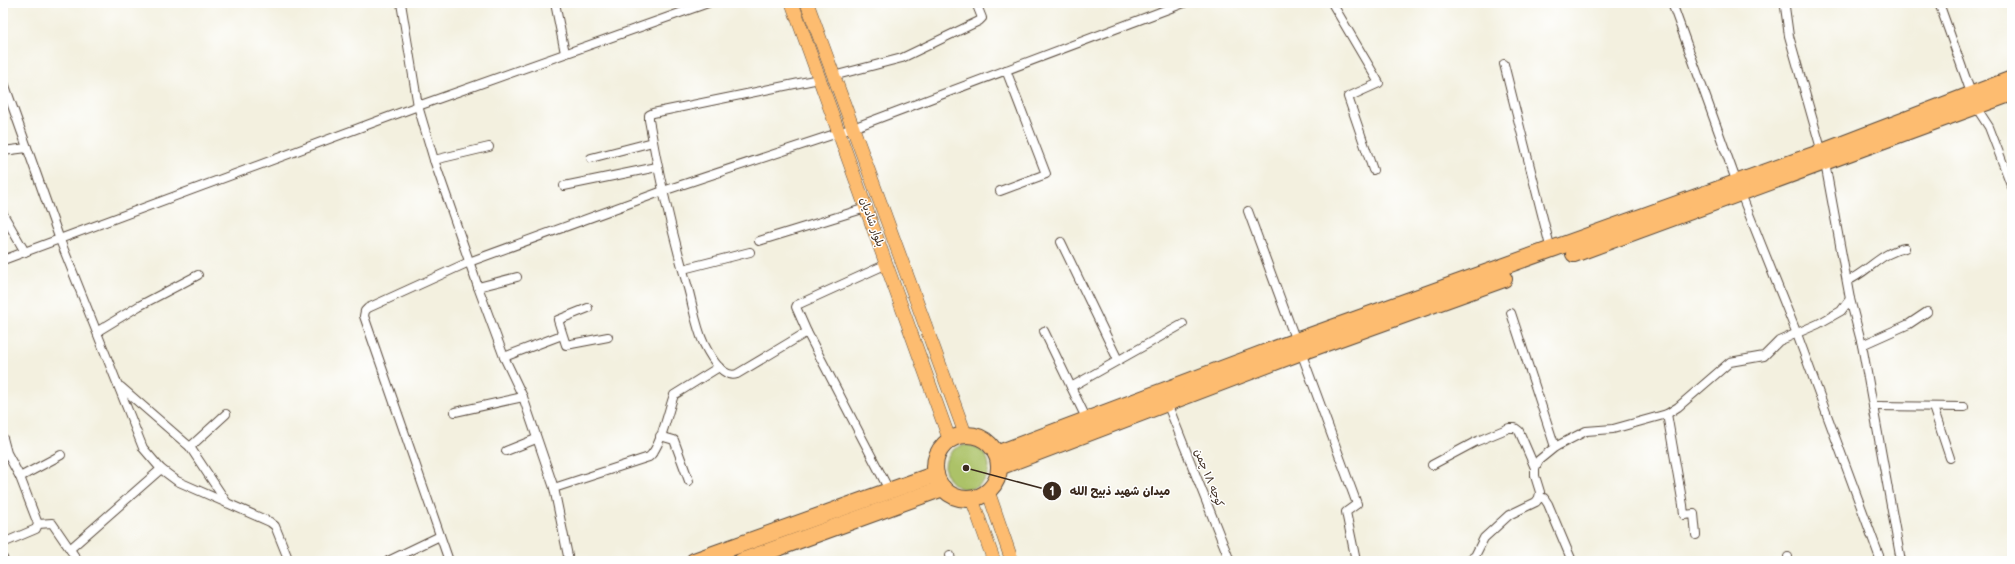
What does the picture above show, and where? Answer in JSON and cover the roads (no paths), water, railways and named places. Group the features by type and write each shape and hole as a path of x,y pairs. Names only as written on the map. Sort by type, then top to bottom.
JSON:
{"highway":[{"path":"998,461 1087,420 1298,347 1824,157 1974,100 2012,80"},
{"path":"1974,100 2012,93"},
{"path":"998,461 1167,402 1298,347 1551,250 1739,188"},
{"path":"966,436 984,440 998,461 996,481 988,491 972,499 956,497 939,481 936,464 938,455 950,440 966,436"},
{"path":"694,561 889,490 939,481"},
{"path":"742,561 939,481"}],"main road":[{"name":"بلوار شادیان","path":"792,3 950,440"},
{"name":"بلوار شادیان","path":"806,3 966,436"},
{"path":"988,491 1012,561"},
{"path":"972,499 994,561"}],"street":[{"path":"401,3 418,106 434,160 478,288 504,357 523,397 536,439 554,488 569,561"},
{"path":"555,3 565,53"},
{"path":"3,260 418,106 708,3"},
{"path":"833,76 902,58 979,21 982,18 982,14 976,3"},
{"path":"449,561 364,316 365,311 469,262 663,191 853,128 1184,3"},
{"path":"1332,3 1379,83 1348,97 1373,170"},
{"path":"1672,3 1739,188 1797,334 1881,561"},
{"path":"1786,3 1785,8 1789,36 1824,157 1850,299 1862,345 1901,561"},
{"path":"1939,3 1974,100 1988,127 2012,187"},
{"path":"1504,64 1551,250"},
{"path":"1000,190 1046,174 1006,70"},
{"path":"807,332 737,374 731,374 719,367 704,343 683,269 657,166 649,115 819,79"},
{"path":"3,80 60,240 98,331 143,448 161,469 177,481 228,503 275,526 289,561"},
{"path":"591,158 653,142"},
{"path":"434,160 489,147"},
{"path":"3,151 27,148"},
{"path":"564,186 657,166"},
{"path":"759,241 866,208"},
{"path":"1248,211 1357,504 1346,512 1356,561"},
{"path":"3,214 25,252"},
{"path":"1061,242 1118,360"},
{"path":"1847,281 1860,275 1884,254 1905,248"},
{"path":"683,269 750,252"},
{"path":"887,264 797,305 796,307 807,332 889,490"},
{"path":"98,331 139,306 198,276"},
{"path":"478,288 517,277"},
{"path":"1535,468 1539,460 1555,447 1586,432 1613,428 1666,414 1678,407 1730,362 1764,356 1779,341 1797,334 1841,311 1850,299"},
{"path":"588,308 558,320 562,335 567,345 608,337"},
{"path":"1862,345 1909,324 1926,312"},
{"path":"1511,314 1555,447"},
{"path":"1071,387 1183,324"},
{"path":"1044,331 1087,420"},
{"path":"504,357 562,335"},
{"path":"554,488 648,457 653,453 674,395 719,367"},
{"path":"119,386 190,447 228,503"},
{"path":"455,412 523,397"},
{"name":"كوچه ١٨ چمن","path":"1167,402 1230,561"},
{"path":"1872,406 1964,407"},
{"path":"1933,407 1950,458"},
{"path":"190,447 226,414"},
{"path":"1666,414 1683,505 1682,510 1684,515 1694,514 1696,535"},
{"path":"1432,465 1475,442 1509,428 1516,428 1519,431 1535,468 1539,498"},
{"path":"660,436 674,440 689,481"},
{"path":"3,438 5,454 20,477 38,524 36,529 3,543"},
{"path":"506,451 536,439"},
{"path":"20,477 61,455"},
{"path":"70,549 161,469"},
{"path":"1467,561 1475,556 1484,538 1509,515 1536,502 1539,498"},
{"path":"1539,498 1544,498 1548,504 1572,561"},
{"path":"38,524 52,523 78,561"},
{"path":"388,561 440,536"}],"place":[{"name":"میدان شهید ذبیح الله","path":"966,468"}]}
